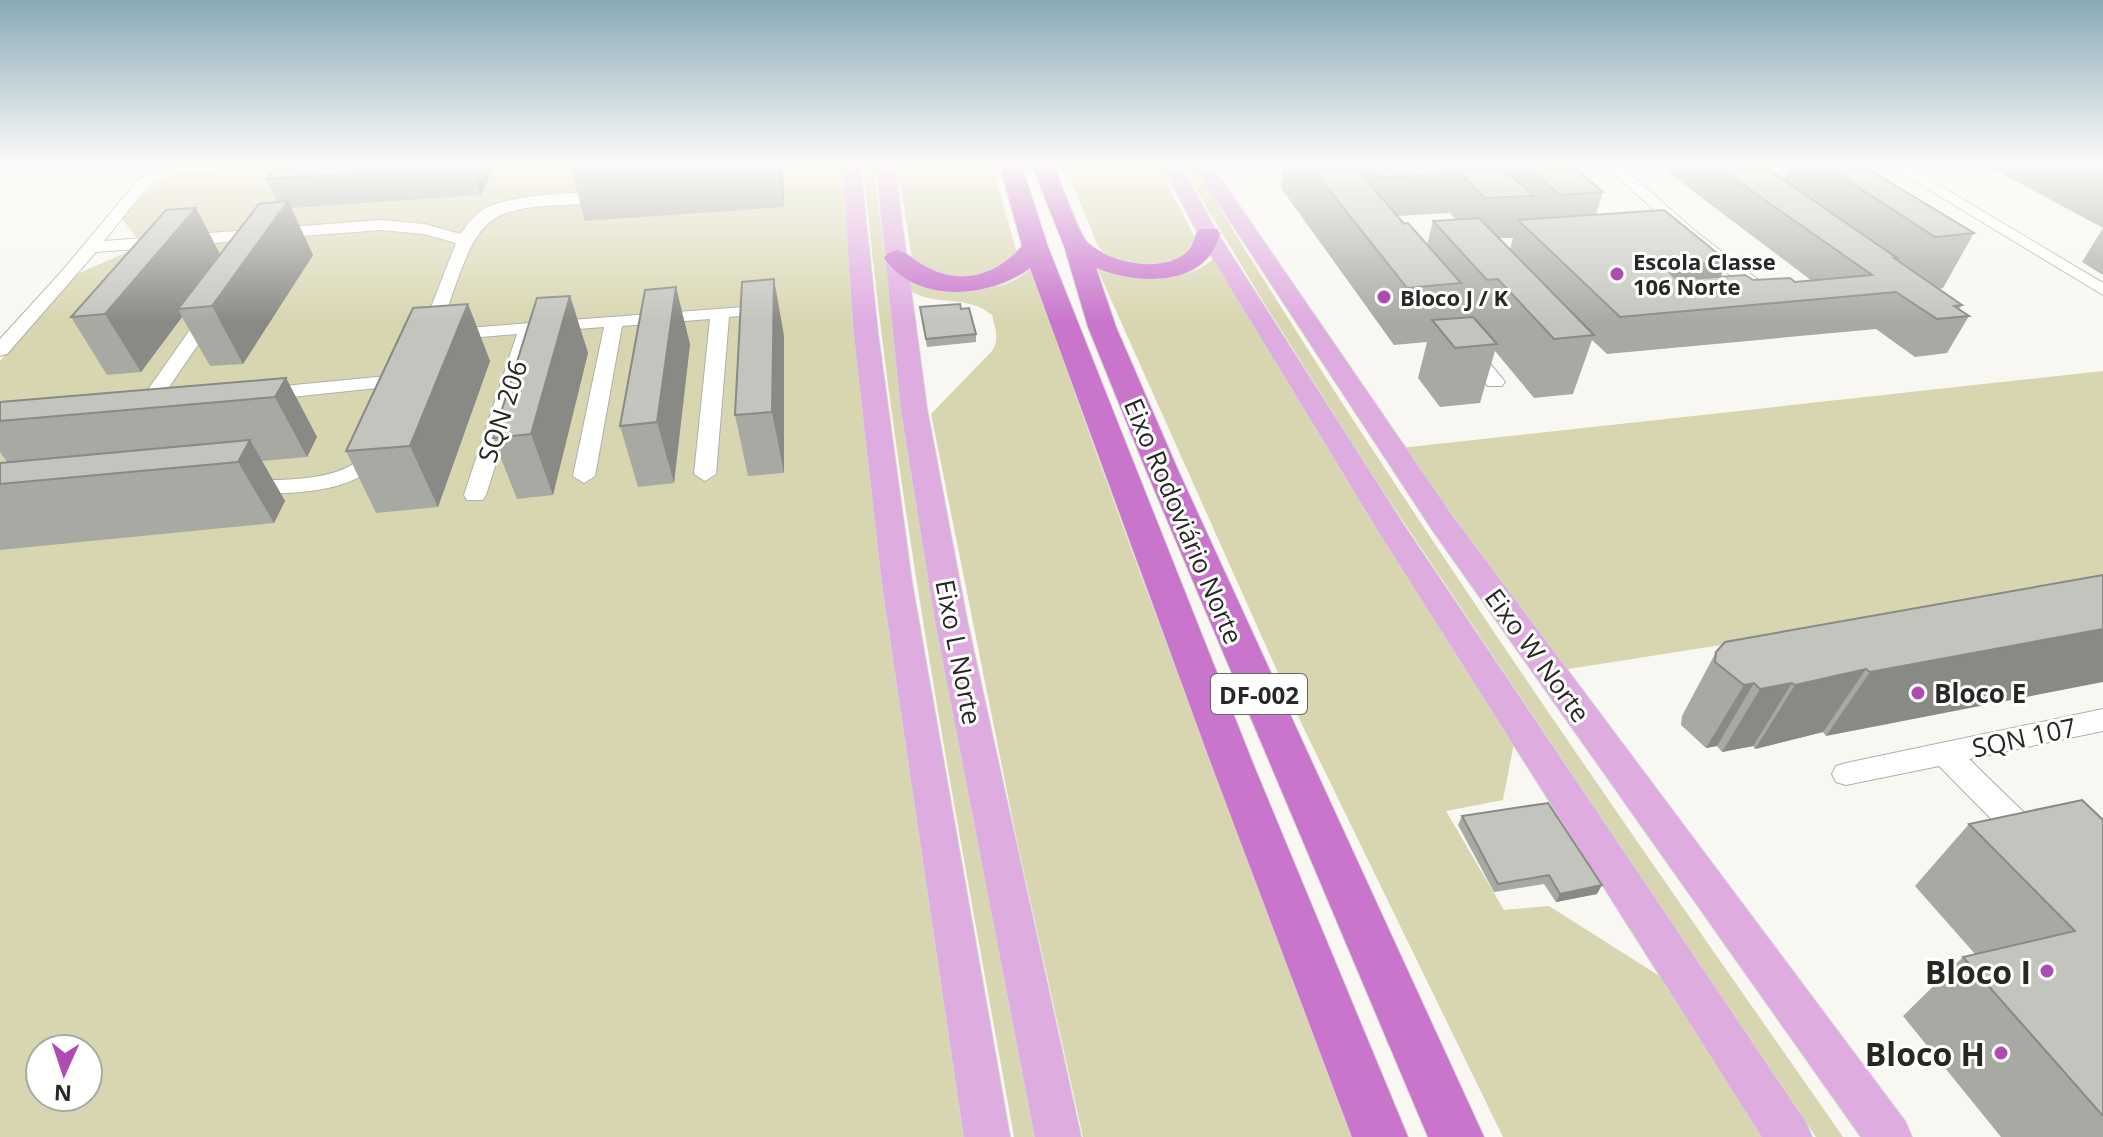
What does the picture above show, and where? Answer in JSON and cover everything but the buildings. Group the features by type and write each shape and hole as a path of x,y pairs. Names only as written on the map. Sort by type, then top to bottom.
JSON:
{"highway":[{"name":"Eixo Rodoviário Norte","path":"1025,216 1233,766 1380,1137"},
{"name":"Eixo Rodoviário Norte","path":"1064,216 1102,327 1162,470 1456,1137"},
{"path":"1076,246 1115,266 1160,271 1182,267 1196,259 1207,247 1208,234"},
{"path":"897,258 919,276 949,284 970,284 1003,277 1023,266 1035,247"}],"main road":[{"name":"Eixo L Norte","path":"854,216 891,536 987,1137"},
{"name":"Eixo L Norte","path":"892,216 914,409 951,620 1058,1137"},
{"name":"Eixo W Norte","path":"1198,216 1397,537 1789,1137"},
{"name":"Eixo W Norte","path":"1237,216 1443,524 1889,1137"}],"street":[{"path":"0,350 68,275 114,216"},
{"path":"397,406 424,347 465,241 484,216"},
{"path":"1669,216 1760,290 1763,297 1741,302"},
{"path":"1983,216 2103,290"},
{"path":"111,220 139,244"},
{"path":"90,247 381,225 425,229 465,241"},
{"path":"1659,235 1688,233"},
{"path":"68,275 139,244"},
{"path":"178,402 140,406 225,291"},
{"name":"SQN 206","path":"424,347 529,327 764,309"},
{"path":"705,474 720,313"},
{"path":"584,476 614,321"},
{"name":"SQN 206","path":"475,495 529,327"},
{"path":"1457,336 1495,382"},
{"path":"239,397 408,380"},
{"path":"228,490 320,481 357,472 371,463 386,432"},
{"name":"SQN 107","path":"1846,774 2103,720"},
{"name":"SQN 107","path":"1944,753 2046,855"}],"shaded area":[{"path":"123,216 853,216 977,1137 0,1137 0,361 75,275 136,248 139,240 121,218"},
{"path":"869,216 880,216 904,408 943,652 1037,1137 1014,1137 928,652 891,408"},
{"path":"905,216 1006,216 1018,256 1010,269 951,281 913,265"},
{"path":"1086,216 1184,216 1199,250 1154,269 1107,257 1098,246"},
{"path":"1212,216 1225,216 1428,534 1843,1137 1816,1137 1377,482"},
{"path":"1215,256 1514,743 1503,800 1446,811 1504,910 1549,906 1672,984 1772,1137 1503,1137 1291,702 1096,266 1175,276 1190,273"},
{"path":"1031,268 1190,705 1360,1137 1083,1137 1017,841 931,414 992,351 996,342 995,329 992,315 983,309 962,302 918,295 909,290 908,279 956,288 988,288 1003,285"},
{"path":"2103,371 2103,585 1562,670 1400,448"}],"place":[{"name":"Escola Classe 106 Norte","path":"1617,274"},
{"name":"Bloco J / K","path":"1384,297"},
{"name":"Bloco E","path":"1918,693"},
{"name":"Bloco I","path":"2047,971"},
{"name":"Bloco H","path":"2001,1053"}]}
